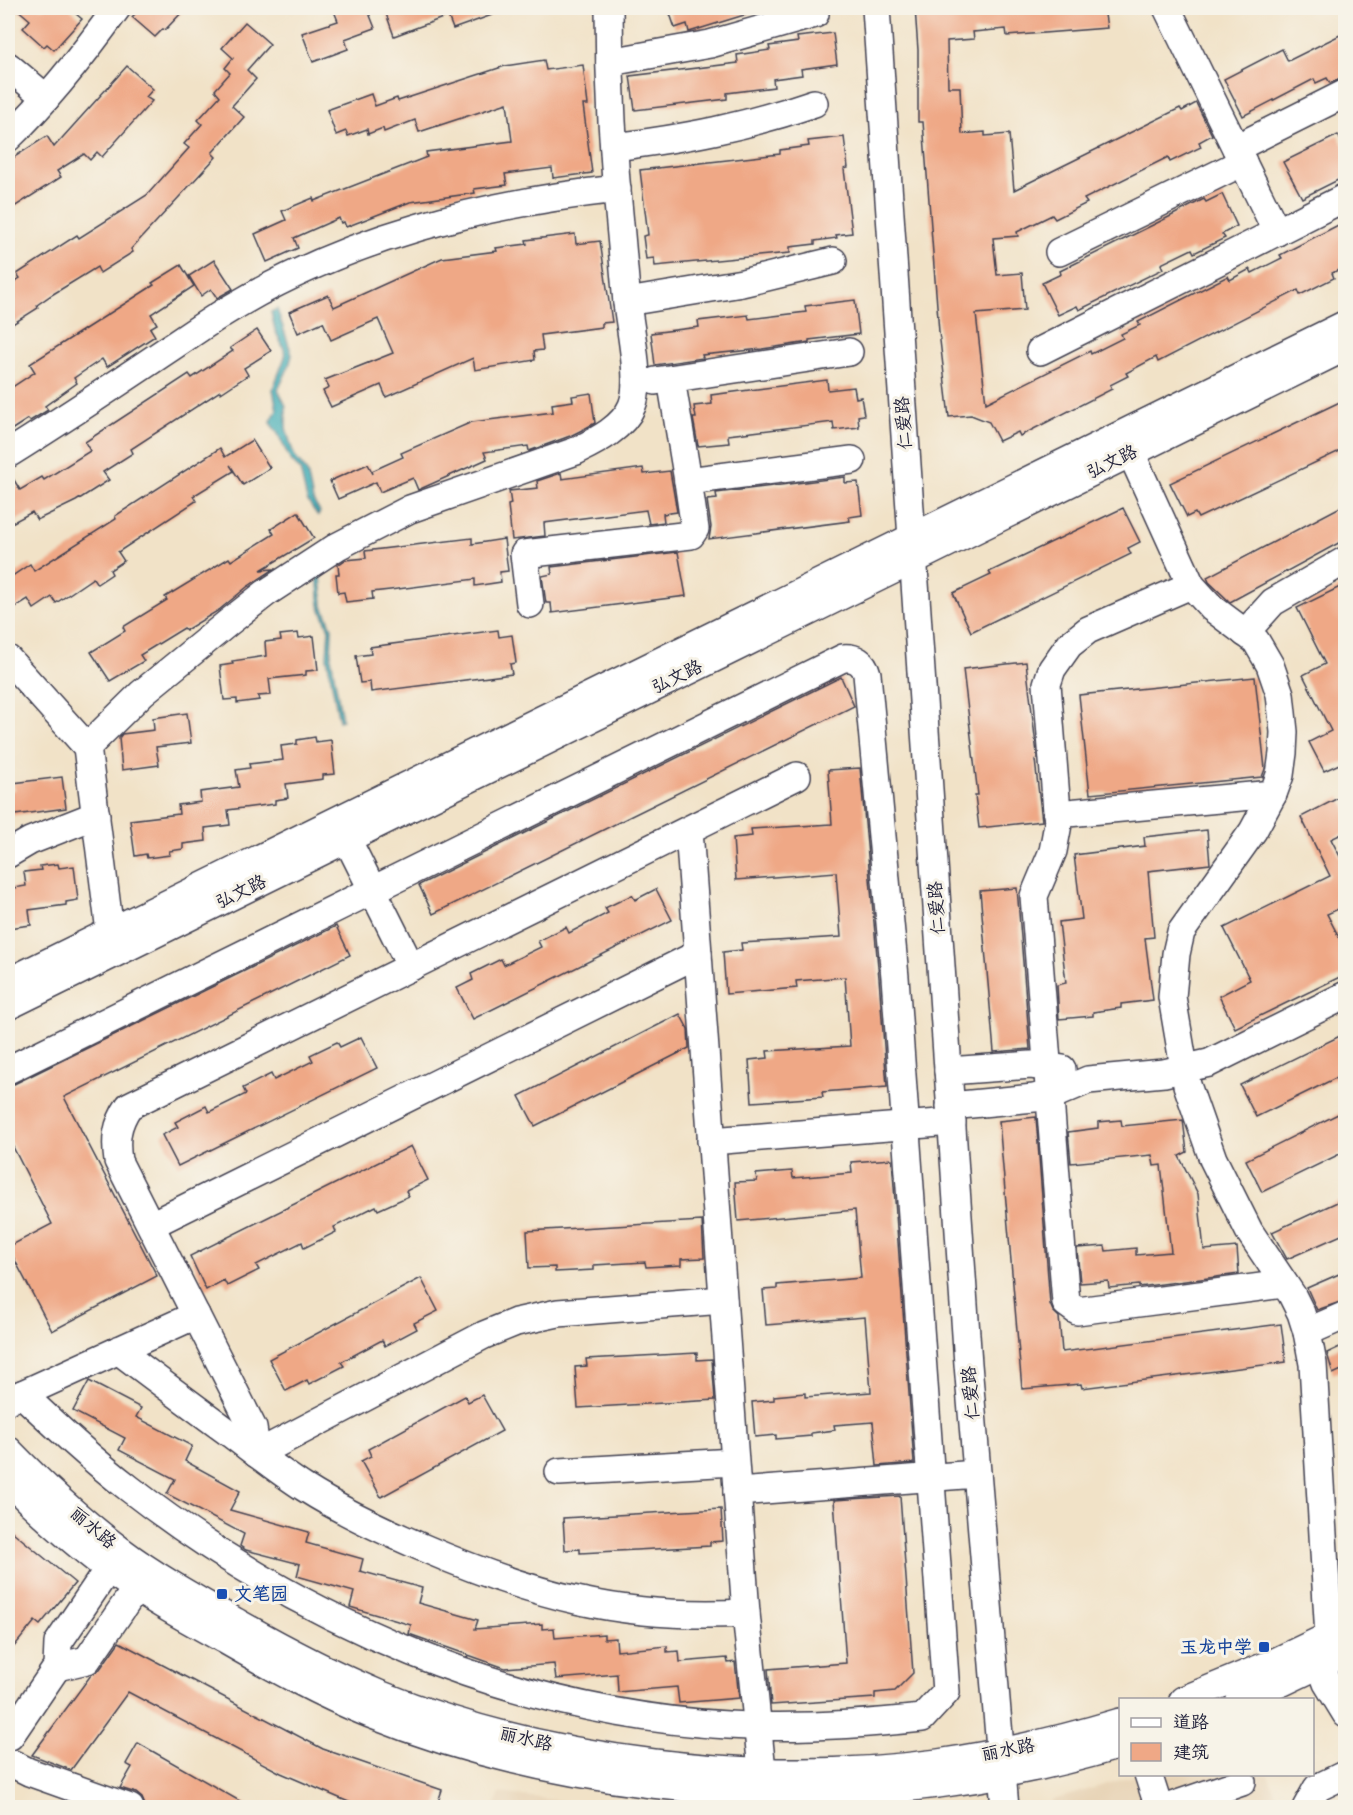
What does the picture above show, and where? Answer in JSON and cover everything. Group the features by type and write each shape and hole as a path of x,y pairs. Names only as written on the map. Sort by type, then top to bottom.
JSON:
{"street":[{"path":"8,138 46,98 117,8"},
{"path":"87,747 142,693 248,607 304,567 338,546 410,509 576,451 610,431 632,406 637,376 627,302 617,189 609,8"},
{"name":"仁爱路","path":"876,8 951,1114 977,1474 1005,1808"},
{"path":"1167,8 1277,232"},
{"path":"610,62 710,44 815,14"},
{"path":"8,66 46,98"},
{"path":"1059,252 1239,155 1346,93"},
{"path":"614,147 673,140 725,130 814,103"},
{"path":"8,454 232,308 308,268 387,237 442,220 519,202 617,189"},
{"path":"1040,351 1346,197"},
{"path":"627,302 742,283 833,261"},
{"name":"弘文路","path":"8,1006 347,839 1346,324"},
{"name":"弘文路","path":"8,982 912,549 1131,453 1346,347"},
{"path":"635,384 849,352"},
{"path":"530,604 524,554 691,535 695,529 672,379"},
{"path":"1131,453 1191,585 1212,608 1256,642 1270,665 1280,694 1284,732 1280,775 1273,794 1253,831 1181,932 1174,964 1172,997 1184,1068 1199,1122 1229,1196 1300,1313 1307,1332 1313,1364 1340,1639 1320,1664 1244,1698"},
{"path":"688,481 852,460"},
{"path":"1245,633 1273,602 1346,560"},
{"path":"1191,585 1088,630 1059,656 1047,684 1058,824 1053,851 1034,896 1066,1303 1077,1311 1284,1284"},
{"path":"8,1070 843,658 862,663 867,674 895,977 946,1692 922,1718 825,1726 758,1726 678,1721 579,1704 483,1678 381,1638 277,1586 177,1524 15,1397 196,1315"},
{"path":"10,666 87,747 110,932"},
{"path":"257,1454 253,1428 118,1161 116,1133 123,1114 129,1106 797,776"},
{"path":"1057,814 1273,794"},
{"path":"8,854 30,841 96,815"},
{"path":"689,830 746,1613 762,1770"},
{"path":"347,839 411,967"},
{"path":"151,1225 698,954"},
{"path":"711,1141 906,1126 951,1114 1048,1095 1067,1090 1088,1080 1164,1073 1209,1063 1346,995"},
{"path":"948,1071 1046,1065 1088,1080"},
{"path":"257,1454 484,1335 516,1322 558,1313 723,1300"},
{"path":"1307,1332 1346,1315"},
{"path":"118,1350 307,1490 343,1510 444,1557 534,1590 611,1608 692,1615 746,1613"},
{"name":"丽水路","path":"8,1450 74,1512 122,1552 258,1634 378,1694 493,1732 610,1756 669,1764 762,1770 831,1771 935,1763 1001,1763 1085,1755 1119,1745"},
{"path":"559,1472 735,1462"},
{"path":"737,1492 977,1474"},
{"name":"丽水路","path":"8,1480 108,1569 210,1632 308,1685 370,1714 428,1734 527,1762 606,1778 779,1800 937,1785 1119,1722"},
{"path":"108,1569 58,1643 57,1667 9,1735 17,1747 17,1756 10,1767 130,1808"},
{"path":"57,1667 87,1660 136,1587"},
{"path":"1188,1698 1275,1662 1340,1639"},
{"path":"1320,1664 1327,1683 1346,1714"},
{"path":"1306,1808 1317,1788 1346,1774"},
{"path":"1149,1776 1159,1808"},
{"path":"1166,1808 1242,1782"}],"shaded area":[{"path":"1134,1776 1268,1776 1281,1807 1047,1808 1053,1800"},
{"path":"500,1793 608,1807 494,1807"}],"water":[{"path":"277,309 292,355 278,390 286,406 286,428 291,446 295,457 307,472 313,501 320,512 318,516 307,500 300,470 290,459 270,423 277,410 273,389 285,357 271,312"},
{"path":"317,574 321,574 323,606 332,628 331,657 342,720 339,721 327,657 329,629 320,607"}],"building":[{"path":"16,8 69,8 82,19 54,50 47,44 44,47 23,28 30,20"},
{"path":"141,8 186,8 155,37 132,17"},
{"path":"344,8 367,8 375,28 345,39 348,49 313,62 302,33 338,21 334,11"},
{"path":"384,8 506,8 506,10 453,29 448,16 394,36"},
{"path":"668,8 753,8 754,12 689,32 687,24 675,28"},
{"path":"915,8 1104,8 1107,28 1007,36 1006,29 973,32 974,39 947,41 948,87 960,87 962,134 985,132 985,136 1009,134 1014,190 1180,108 1182,111 1196,103 1212,135 1199,142 1201,147 1170,162 1168,157 1084,199 1087,203 1055,219 1052,215 1017,232 1018,236 993,238 997,275 1022,273 1025,310 976,314 986,403 1090,351 1091,354 1123,338 1121,334 1140,325 1138,322 1228,276 1230,280 1250,269 1252,273 1282,258 1280,255 1346,221 1346,266 1332,273 1334,278 1300,295 1298,290 1158,362 1156,357 1126,373 1128,376 1110,385 1112,389 1020,436 1018,432 999,441 989,422 971,415 949,417 939,332 923,122 918,122 918,50"},
{"path":"245,22 270,44 247,70 256,79 232,106 244,117 212,153 216,157 131,249 133,252 100,273 97,267 50,296 37,305 38,308 8,327 8,286 20,278 17,274 77,235 79,238 147,195 189,148 184,144 202,124 198,120 220,96 215,90 230,73 225,68 233,58 222,48"},
{"path":"1346,32 1346,77 1330,83 1327,78 1316,83 1314,79 1243,116 1224,79 1282,49 1288,61"},
{"path":"833,33 837,64 801,69 802,75 773,79 774,87 727,93 727,99 635,110 630,76 738,63 737,55 770,50 769,46 798,42 797,37"},
{"path":"544,60 546,70 583,65 588,105 583,105 592,173 553,178 552,168 505,174 507,185 474,189 475,193 410,202 346,227 339,218 294,238 298,248 267,262 255,234 286,220 282,211 427,157 426,152 512,141 507,103 419,132 415,120 384,132 383,128 368,134 367,129 348,136 346,131 336,135 327,110 371,94 375,106 397,98 398,101 505,66"},
{"path":"127,66 153,89 146,97 152,101 102,157 97,152 90,160 84,154 57,171 61,177 8,211 8,161 47,136 54,147"},
{"path":"1338,135 1346,150 1346,176 1302,198 1283,162"},
{"path":"844,137 848,168 844,169 852,233 815,241 815,244 790,247 790,253 655,266 654,258 646,259 643,236 648,235 640,170 780,154 780,150 809,146 808,141"},
{"path":"1222,194 1237,226 1222,234 1225,238 1194,253 1192,249 1161,264 1163,269 1079,310 1077,306 1058,315 1042,283 1061,274 1060,271 1204,199 1206,202"},
{"path":"575,234 576,244 600,241 612,322 602,323 602,327 541,335 543,350 534,351 535,360 475,370 473,358 386,397 381,385 331,407 323,391 329,388 325,380 393,353 378,319 331,340 323,322 298,333 289,312 328,295 334,307 442,258 497,251 496,248 527,244 526,240"},
{"path":"214,260 233,289 217,298 211,289 201,296 189,276"},
{"path":"181,265 194,286 151,314 157,324 150,328 155,336 107,367 102,359 74,378 77,383 45,406 48,410 8,432 8,390 35,372 30,364 154,285 152,283"},
{"path":"855,300 859,334 762,349 702,355 703,358 655,365 651,333 699,327 698,321 748,315 749,319 806,312 805,306"},
{"path":"257,330 271,351 244,368 248,375 131,449 133,453 103,472 109,480 76,501 37,520 32,512 8,525 8,470 20,490 42,477 44,480 90,451 85,442 189,374 192,378 233,351 230,348"},
{"path":"827,380 828,390 854,387 856,398 861,397 864,415 858,416 859,427 834,430 833,422 728,435 729,443 698,446 693,418 696,418 694,406 712,404 711,395"},
{"path":"591,393 595,423 570,436 529,451 528,446 484,452 487,459 418,490 413,478 380,492 376,482 338,499 330,481 368,464 373,474 372,471 403,457 401,453 472,422 553,412 552,404 573,401 572,396"},
{"path":"1346,399 1346,448 1198,518 1195,513 1187,517 1170,483"},
{"path":"252,440 270,468 243,485 234,471 193,496 196,501 118,552 124,561 110,570 112,574 97,584 93,578 56,603 52,597 34,609 28,599 14,608 8,599 8,579 30,564 34,571 116,519 115,516 220,448 225,457"},
{"path":"643,468 644,474 670,471 677,512 663,514 664,522 649,524 646,510 544,523 545,536 512,540 508,505 511,504 509,491 538,488 537,481 561,473 562,479"},
{"path":"845,477 845,483 858,482 862,515 849,517 850,521 709,539 711,527 707,500 717,499 716,493"},
{"path":"1346,504 1346,539 1230,602 1209,582 1207,577"},
{"path":"1123,508 1140,542 1128,548 1131,554 971,632 953,593 991,575 989,572"},
{"path":"298,512 314,538 261,570 274,569 219,610 140,655 144,661 110,681 91,652 125,631 123,627 167,600 165,597 229,558 231,561 274,534 271,529"},
{"path":"472,538 472,544 504,539 508,571 500,572 501,582 475,586 475,579 372,592 373,599 346,602 344,592 338,593 336,574 339,574 338,565 345,560 366,558 365,551"},
{"path":"678,552 686,596 552,613 551,603 546,603 542,576 552,574 551,567"},
{"path":"1346,584 1346,761 1324,771 1309,742 1331,731 1303,675 1325,664 1297,608"},
{"path":"498,630 499,637 512,635 516,663 510,664 512,674 371,692 370,682 360,683 356,656 371,654 370,647"},
{"path":"298,633 299,638 314,636 318,670 306,671 306,675 269,679 271,695 258,696 259,700 237,703 237,699 224,700 220,666 233,664 232,661 266,656 265,642 281,640 280,635"},
{"path":"1026,662 1042,821 979,828 975,795 978,795 963,669"},
{"path":"841,677 854,706 433,914 419,885"},
{"path":"1255,677 1265,769 1262,777 1090,794 1079,695"},
{"path":"187,713 191,743 156,747 159,765 122,770 119,738 122,734 154,730 153,718"},
{"path":"315,737 316,742 331,740 335,774 323,775 323,779 286,784 288,798 275,800 275,804 228,810 230,825 205,828 206,841 183,844 183,849 169,851 170,855 147,858 146,854 135,856 130,820 179,814 178,805 201,802 200,792 239,787 236,770 250,768 249,764 283,760 281,746 297,744 297,740"},
{"path":"860,768 887,1087 822,1092 823,1097 752,1102 749,1060 768,1058 767,1051 850,1046 845,977 796,981 797,988 726,994 723,952 742,950 741,943 841,937 836,872 736,880 733,838 752,836 751,829 832,824 828,770"},
{"path":"62,777 66,808 8,816 8,791 14,790 13,783"},
{"path":"1340,797 1346,808 1346,832 1331,839 1346,868 1346,907 1327,914 1346,951 1346,974 1235,1028 1219,996 1250,980 1224,928 1330,876 1301,817"},
{"path":"1207,830 1210,864 1148,871 1154,937 1145,938 1153,1000 1121,1004 1121,1008 1093,1012 1093,1016 1059,1019 1057,985 1066,983 1059,922 1082,919 1074,855 1145,846 1144,837"},
{"path":"58,864 59,868 74,866 78,900 66,902 66,905 29,910 31,925 8,928 8,889 26,886 24,872 41,870 40,866"},
{"path":"1017,888 1030,1049 994,1052 980,891"},
{"path":"656,889 672,920 473,1019 457,988 473,980 471,974 501,959 504,965 541,947 538,941 566,927 569,933 608,913 605,908 632,895 635,900"},
{"path":"336,926 350,955 64,1097 157,1276 52,1331 8,1247 52,1224 8,1137 8,1087"},
{"path":"680,1014 688,1029 689,1048 535,1126 519,1096"},
{"path":"1346,1033 1346,1073 1256,1117 1240,1085"},
{"path":"361,1037 377,1068 178,1166 162,1135 178,1127 175,1122 206,1106 209,1112 246,1094 243,1088 271,1074 274,1080 313,1061 310,1055 337,1042 340,1047"},
{"path":"1346,1110 1346,1151 1262,1192 1246,1160"},
{"path":"1036,1117 1050,1304 1059,1317 1062,1352 1281,1324 1286,1362 1082,1388 1081,1384 1022,1389 999,1121"},
{"path":"1121,1120 1122,1126 1183,1120 1187,1152 1179,1156 1198,1194 1204,1250 1237,1247 1239,1274 1139,1287 1139,1285 1109,1288 1108,1281 1080,1283 1077,1248 1105,1246 1106,1251 1136,1248 1136,1255 1171,1252 1161,1165 1154,1166 1152,1155 1071,1163 1068,1132 1098,1128 1098,1122"},
{"path":"411,1146 428,1180 406,1191 409,1196 378,1210 376,1206 334,1227 336,1232 304,1248 302,1242 256,1265 259,1270 227,1286 224,1280 206,1290 190,1256"},
{"path":"892,1159 914,1463 877,1466 873,1422 834,1425 835,1430 811,1433 811,1436 776,1439 776,1435 755,1437 752,1402 774,1400 774,1396 805,1393 805,1397 871,1392 865,1317 766,1325 763,1290 777,1289 777,1285 861,1278 855,1210 738,1221 735,1182 757,1181 756,1174 792,1171 793,1178 852,1173 851,1162"},
{"path":"1346,1198 1346,1233 1287,1259 1272,1232"},
{"path":"702,1221 704,1258 681,1259 681,1265 646,1267 645,1262 594,1265 594,1270 555,1272 555,1267 529,1268 527,1231"},
{"path":"1346,1271 1346,1300 1317,1310 1307,1288"},
{"path":"421,1278 438,1311 414,1323 417,1329 385,1346 382,1340 341,1362 344,1366 309,1384 307,1380 286,1391 269,1359"},
{"path":"1346,1344 1346,1368 1333,1374 1327,1353"},
{"path":"697,1353 697,1360 712,1359 715,1400 578,1408 575,1367 587,1366 586,1359"},
{"path":"89,1381 141,1408 136,1417 192,1446 185,1461 240,1491 230,1510 309,1532 306,1543 363,1559 360,1571 422,1588 418,1603 478,1620 475,1629 542,1624 542,1629 554,1628 555,1638 604,1634 604,1639 616,1638 617,1651 667,1646 667,1652 679,1651 680,1662 727,1658 728,1663 735,1662 739,1698 679,1703 677,1687 618,1692 617,1674 556,1679 554,1664 505,1668 409,1634 411,1625 350,1607 354,1592 297,1576 300,1564 246,1550 240,1546 244,1534 167,1494 175,1479 119,1450 125,1438 73,1411"},
{"path":"482,1395 502,1431 381,1497 361,1461 371,1456 368,1449 465,1396 468,1402"},
{"path":"900,1496 913,1673 895,1691 875,1693 875,1698 771,1705 768,1669 846,1663 834,1500"},
{"path":"721,1509 723,1541 710,1542 710,1546 580,1553 580,1549 565,1550 563,1518"},
{"path":"8,1528 75,1583 40,1625 35,1621 8,1654"},
{"path":"119,1642 323,1749 442,1790 436,1808 364,1808 281,1773 128,1692 71,1770 32,1755 91,1675 100,1669"},
{"path":"138,1743 252,1808 149,1808 136,1793 120,1788 132,1767 126,1764"}],"place":[{"name":"文笔园","path":"222,1594"},
{"name":"玉龙中学","path":"1264,1647"}]}
